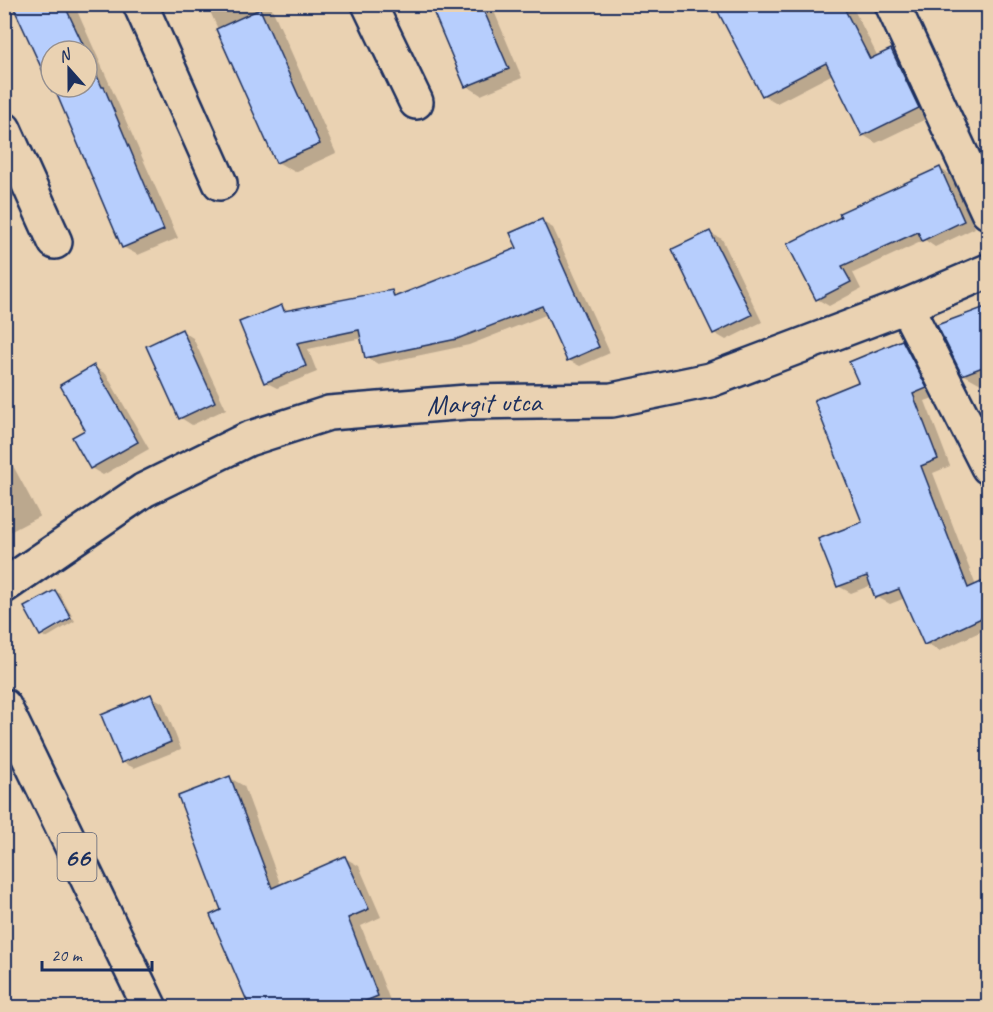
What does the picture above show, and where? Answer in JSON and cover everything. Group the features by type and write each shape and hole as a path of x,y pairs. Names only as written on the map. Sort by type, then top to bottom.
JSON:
{"street":[{"path":"140,4 220,183"},
{"path":"369,4 416,102"},
{"path":"892,4 988,212"},
{"path":"4,129 56,242"},
{"name":"Margit utca","path":"4,586 144,490 248,439 328,413 467,402 612,400 710,380 906,306 988,271"},
{"path":"906,306 988,467"},
{"name":"66","path":"4,706 150,1008"}],"building":[{"path":"12,4 64,4 80,39 39,39 39,63"},
{"path":"430,4 481,4 509,69 465,87"},
{"path":"714,4 842,4 870,59 891,49 919,108 862,136 826,63 762,96"},
{"path":"260,9 320,144 276,163 216,29"},
{"path":"99,80 104,87 164,230 122,248 59,99 99,99"},
{"path":"940,167 964,221 922,241 918,232 842,266 851,282 816,300 787,244 841,217 839,213"},
{"path":"542,219 599,347 567,361 542,306 457,339 365,358 359,330 297,343 306,366 264,383 239,322 282,305 284,311 392,290 394,297 517,248 510,233"},
{"path":"710,231 752,315 713,334 672,249"},
{"path":"988,306 988,365 962,375 937,325"},
{"path":"182,329 215,402 179,419 146,346"},
{"path":"902,340 927,388 913,394 938,459 921,466 968,588 988,579 988,615 924,645 899,589 875,598 867,576 837,587 818,539 862,522 814,400 858,382 849,362"},
{"path":"94,365 138,442 90,469 72,437 85,430 60,385"},
{"path":"55,590 71,618 40,636 24,607"},
{"path":"151,694 171,742 121,763 101,715"},
{"path":"230,776 272,888 345,856 369,909 348,918 378,996 348,1008 250,1008 210,915 221,910 178,796"}]}
